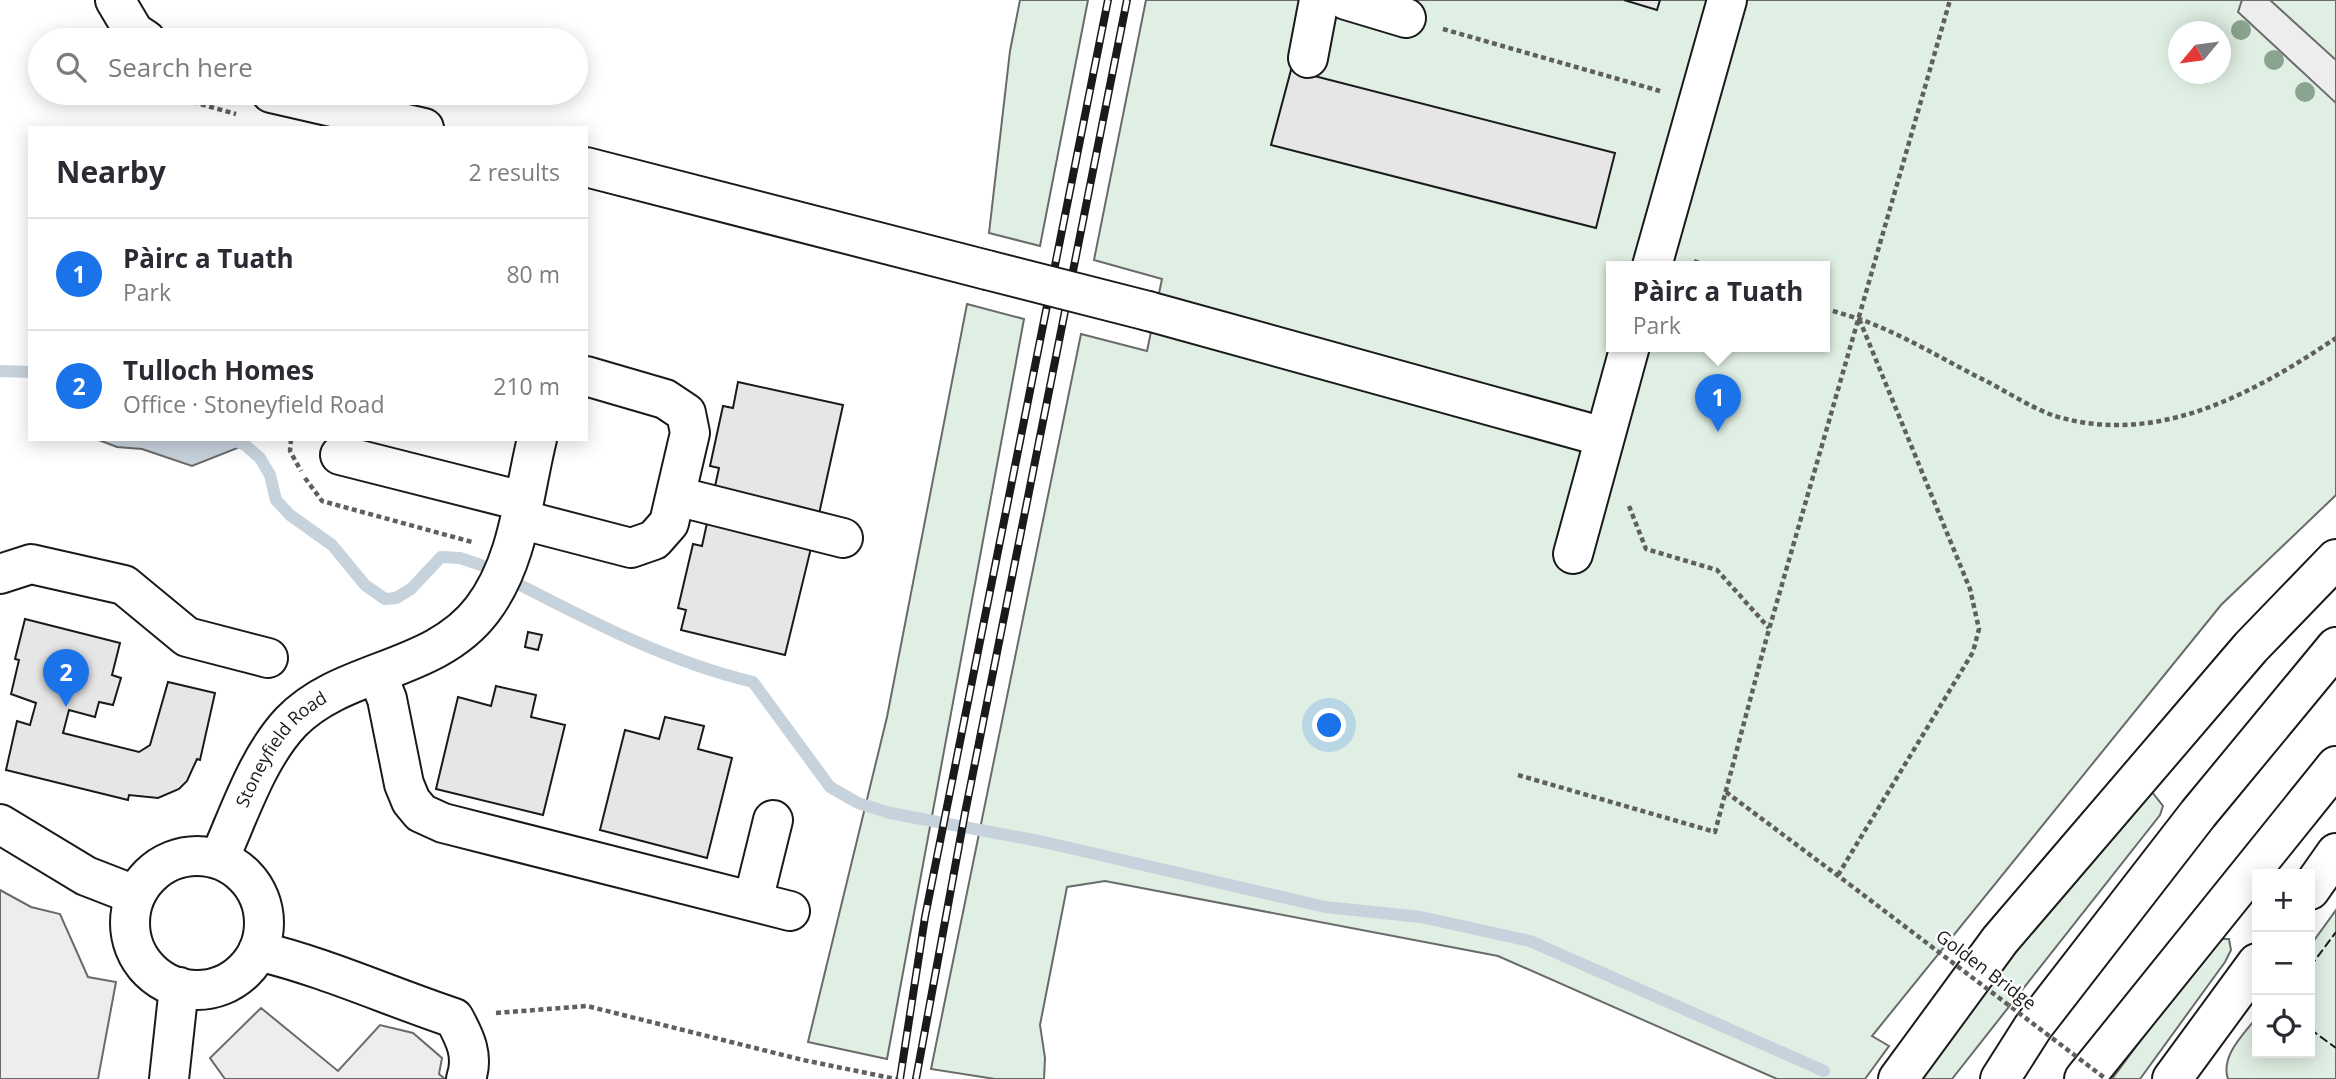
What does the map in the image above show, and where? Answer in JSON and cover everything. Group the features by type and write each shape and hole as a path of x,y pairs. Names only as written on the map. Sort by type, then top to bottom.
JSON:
{"main road":[{"path":"115,0 132,28"},
{"path":"1308,58 1319,0"},
{"path":"1346,0 1406,18"},
{"path":"1653,261 1727,0"},
{"path":"257,105 409,126"},
{"path":"588,168 1148,311 1599,453"},
{"path":"1573,554 1628,352"},
{"path":"340,455 511,546 631,548 654,540 669,523 690,433 686,412 665,399 588,377"},
{"name":"Stoneyfield Road","path":"219,859 263,764 291,722 317,702 434,651 457,636 483,609 511,546 537,441"},
{"path":"676,496 843,538"},
{"path":"1898,1079 2000,940 2251,647 2336,559"},
{"path":"0,574 31,564 124,584 187,637 268,658"},
{"path":"2000,1079 2034,1027 2198,814 2336,647"},
{"path":"377,674 387,699 404,784 411,801 421,813 443,823 790,911"},
{"path":"2084,1079 2336,766"},
{"path":"753,901 773,820"},
{"path":"0,824 86,876 135,895"},
{"path":"2315,883 2336,853"},
{"path":"169,1079 177,1004 136,951 130,933 130,914 135,895 146,878 162,866 180,858 199,856 219,859 239,870 253,887 262,907 264,929 258,951 248,967 225,983 197,990 177,1004"},
{"path":"258,951 310,963 381,994 454,1018 467,1043 470,1068 467,1079"},
{"path":"2172,1079 2252,969"}],"path":[{"path":"1518,775 1715,832 1769,628 1950,0"},
{"path":"1406,18 1698,101"},
{"path":"1830,310 1859,319 2054,415 2103,424 2156,422 2210,408 2268,382 2336,338"},
{"path":"1838,874 1973,652 1979,629 1970,589 1859,319"},
{"path":"291,441 290,451 312,492 322,501 511,546"},
{"path":"1599,453 1625,495 1646,549 1717,570 1769,628"},
{"name":"Golden Bridge","path":"1726,792 2106,1079"},
{"path":"454,1018 545,1007 587,1006 896,1079"}],"green space":[{"path":"1020,0 1088,0 1040,246 989,233 1010,51"},
{"path":"1146,0 2336,0 2336,495 2221,605 1872,1036 1889,1046 1865,1079 1777,1079 1498,956 1105,881 1067,887 1040,1025 1045,1058 1044,1079 995,1079 931,1069 1081,334 1147,351 1162,279 1094,260"},
{"path":"967,304 1024,319 887,1059 808,1042 887,717"},
{"path":"2152,792 2163,806 2160,815 1952,1079 1918,1079 2004,960 2144,793"},
{"path":"2336,910 2336,1079 2228,1079 2226,1070 2230,1054 2252,1023 2252,1058 2315,1058 2315,939"},
{"path":"2223,939 2229,939 2231,950 2225,962 2140,1079 2112,1079 2197,964 2211,947"}],"shaded area":[{"path":"2242,0 2270,0 2336,60 2336,103 2238,12"},
{"path":"101,441 243,441 245,445 192,466 142,449 117,447"},
{"path":"0,890 31,907 60,914 88,977 116,982 98,1079 0,1079"},
{"path":"261,1008 338,1071 380,1025 413,1033 442,1058 439,1074 445,1079 225,1079 210,1058"}],"building":[{"path":"1624,0 1660,0 1657,10"},
{"path":"1291,70 1615,153 1596,228 1271,145"},
{"path":"738,382 843,405 819,514 714,491 719,468 710,466 723,406 733,408"},
{"path":"707,523 811,548 785,655 681,630 686,610 678,608 693,544 702,546"},
{"path":"25,619 120,643 112,675 121,678 113,705 99,702 95,717 69,710 63,733 139,752 150,745 168,682 215,693 200,760 197,759 187,781 179,789 158,798 129,795 128,800 6,770 17,721 30,725 36,703 11,694 19,660 15,659"},
{"path":"528,632 542,635 538,650 525,647"},
{"path":"496,686 536,695 531,717 565,725 543,815 436,789 458,697 491,706"},
{"path":"665,717 704,726 698,749 732,758 707,858 600,830 625,730 659,739"}],"waterway":[{"path":"0,371 28,372"},
{"path":"236,441 260,458 270,475 276,500 290,515 332,545 365,585 385,599 396,598 411,589 441,557 460,558 481,565 648,647 753,682 830,787 858,803 890,813 1044,842 1325,907 1421,917 1530,941 1824,1071"}],"railway":[{"path":"900,1079 925,917 1108,0"},
{"path":"916,1079 965,813 1127,0"}],"fence":[{"path":"2315,960 2336,932"},
{"path":"2315,1033 2336,1048"}],"place":[{"name":"Pàirc a Tuath","path":"1718,432"},
{"name":"Tulloch Homes","path":"66,707"}]}
